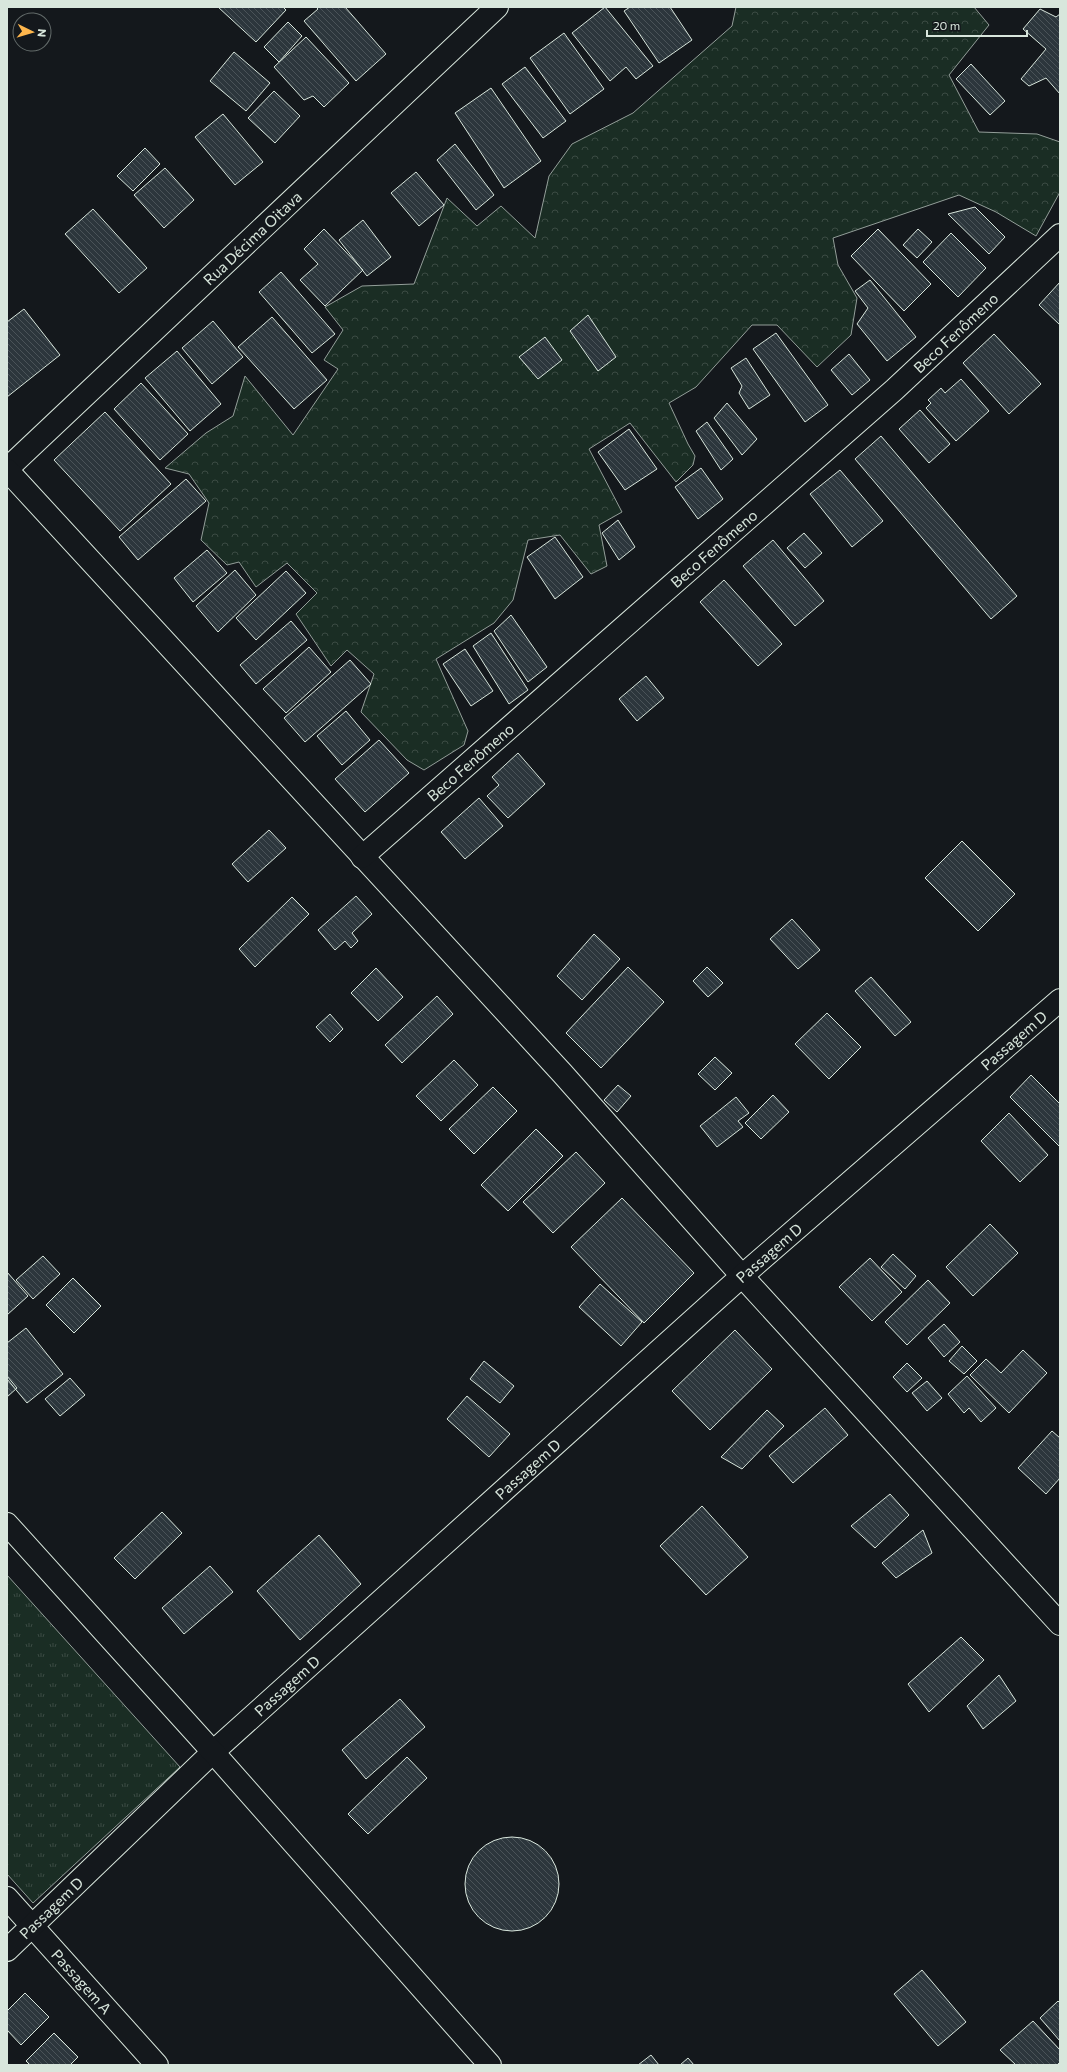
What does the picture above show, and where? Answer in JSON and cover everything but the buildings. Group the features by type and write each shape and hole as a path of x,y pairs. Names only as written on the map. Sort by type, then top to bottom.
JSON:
{"street":[{"name":"Rua Décima Oitava","path":"7,470 497,7"},
{"name":"Beco Fenômeno","path":"362,857 894,390 1060,235"},
{"path":"7,470 362,857 562,1072 742,1276 1060,1624"},
{"name":"Passagem D","path":"7,1950 33,1927 213,1752 742,1276 1060,1000"},
{"path":"7,1524 213,1752 490,2065"},
{"name":"Passagem A","path":"7,1898 157,2065"}],"green space":[{"path":"736,7 974,7 989,25 949,75 979,132 1037,134 1060,142 1060,192 1036,236 996,212 959,195 833,238 838,265 857,298 851,335 817,367 777,325 752,325 696,387 669,403 695,456 693,465 676,482 630,423 589,449 622,512 599,525 607,566 591,574 560,535 528,540 513,600 494,623 436,659 468,731 464,745 424,770 407,760 361,712 374,674 347,650 331,666 296,614 317,593 287,563 256,587 239,562 227,565 201,540 209,503 189,474 165,468 206,433 233,416 245,376 293,435 338,369 324,360 343,330 325,307 362,286 414,284 447,198 477,226 501,206 535,238 549,176 572,144 633,113 732,26"},
{"path":"7,1575 180,1767 33,1903 7,1874"}]}
